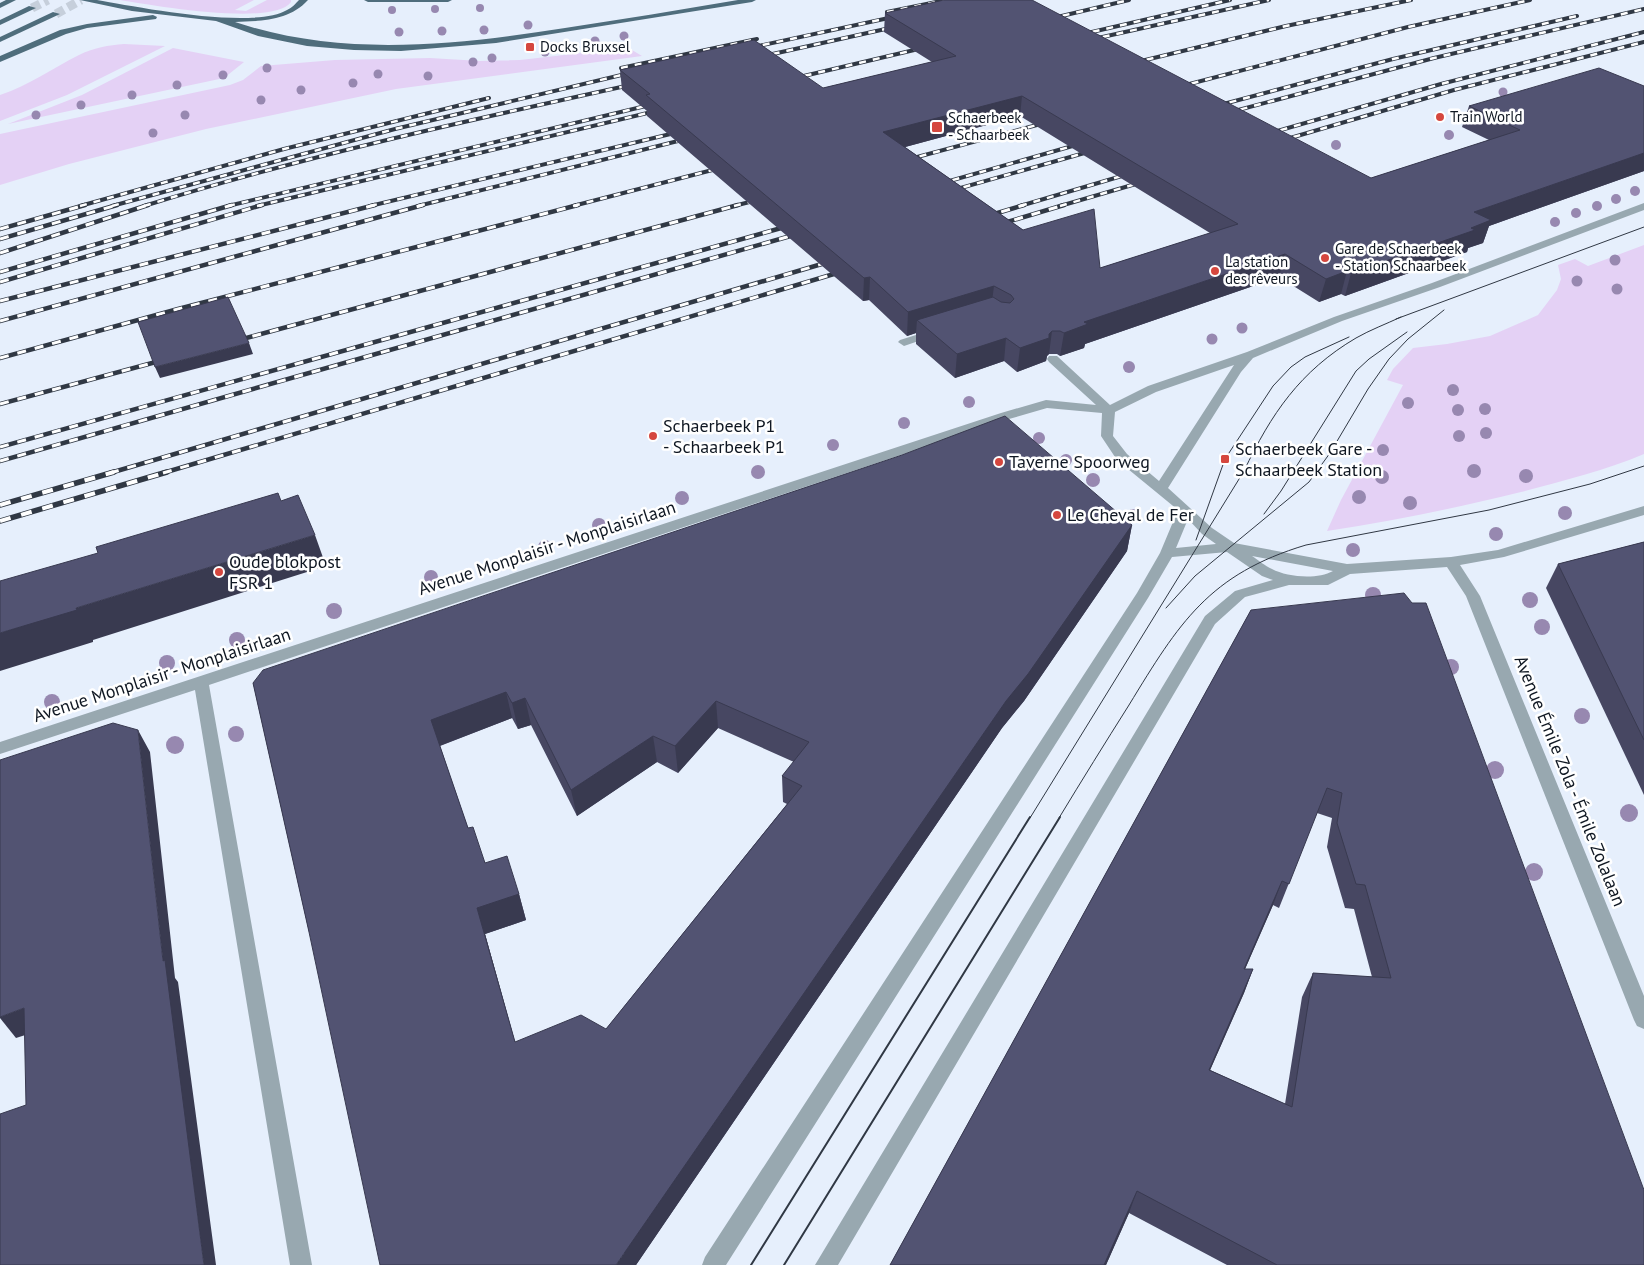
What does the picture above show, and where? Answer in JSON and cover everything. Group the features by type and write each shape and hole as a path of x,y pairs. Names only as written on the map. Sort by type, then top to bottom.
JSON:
{"main road":[{"path":"0,6 12,0"},
{"path":"88,0 182,15 248,21 268,18 296,9 304,0"},
{"path":"368,0 448,0"},
{"path":"217,19 253,32 293,40 328,45 391,48 466,44 752,0"},
{"path":"0,23 32,8"},
{"path":"0,40 56,14"},
{"path":"0,59 69,30 145,17 182,15"}],"street":[{"path":"1109,410 1152,389 1251,354 1644,206"},
{"path":"904,342 948,328"},
{"path":"1160,490 1236,370 1251,354"},
{"path":"1053,359 1109,410"},
{"name":"Avenue Monplaisir - Monplaisirlaan","path":"0,748 1046,404 1109,410"},
{"path":"1109,410 1107,436 1122,457 1185,509 1207,530 1230,547 1267,573 1289,580"},
{"path":"713,1265 1138,603 1167,553 1185,509"},
{"path":"1167,553 1230,547 1347,569 1451,562 1499,554 1644,510"},
{"name":"Avenue Émile Zola - Émile Zolalaan","path":"1451,562 1473,596 1644,1020"},
{"path":"826,1265 1210,620 1240,594 1289,580 1328,580 1347,569"},
{"path":"201,681 301,1265"}],"shaded area":[{"path":"120,0 254,0 235,10 246,11 267,0 291,0 291,2 280,9 261,13 237,14 157,6"},
{"path":"124,44 165,46 67,95 0,121 0,95 30,82 84,53 101,47"},
{"path":"173,48 244,62 224,78 8,124 82,95"},
{"path":"617,49 632,50 642,56 396,89 206,129 69,164 0,185 0,134 230,85 243,80 261,66 335,60 430,58 480,61 520,60"},
{"path":"1644,245 1644,454 1614,466 1497,498 1424,514 1327,531 1341,500 1403,385 1387,380 1393,369 1413,348 1490,336 1538,315 1557,290 1561,279 1558,265 1575,259 1588,266"}],"building":[{"path":"944,0 1032,0 1371,178 1520,130 1469,106 1599,68 1644,86 1644,153 1474,212 1491,220 1471,228 1475,230 1351,273 1347,271 1326,279 1285,254 1084,322 1088,324 1064,333 1052,331 1049,334 1049,338 1020,348 1006,338 957,354 917,320 993,297 1001,302 1010,303 1014,299 1011,295 994,286 908,312 870,277 864,278 646,95 650,94 620,70 754,40 823,88 956,56 885,13","holes":["1022,96 1238,224 1100,268 1094,209 1023,230 883,132"]},
{"path":"228,297 249,343 155,367 138,322"},
{"path":"1005,416 1132,525 1028,674 1006,701 616,1265 380,1265 309,932 253,683 263,670 902,455","holes":["506,692 512,703 525,698 571,790 653,736 675,746 716,701 809,742 782,776 802,786 606,1029 581,1015 515,1042 477,908 519,894 507,856 485,863 473,827 468,828 431,720"]},
{"path":"278,493 281,501 298,495 315,535 0,633 0,581 98,553 96,547"},
{"path":"1644,542 1644,740 1558,564"},
{"path":"1404,593 1412,603 1426,603 1644,1190 1644,1265 1277,1265 1137,1191 1104,1265 890,1265 1251,610","holes":["1327,788 1342,793 1337,823 1356,884 1365,885 1391,978 1313,973 1292,1107 1209,1070 1253,969 1244,969 1282,881 1289,884"]},
{"path":"113,723 138,730 163,961 165,960 204,1265 0,1265 0,1114 26,1105 24,1008 0,1017 0,760"}],"tunnel":[{"path":"32,8 48,0"},
{"path":"56,14 81,0"}],"tram line":[{"path":"1399,318 1644,227"},
{"path":"1166,608 1195,576 1309,482 1330,453 1368,389 1389,359 1408,339 1444,310"},
{"path":"1030,818 1244,471 1265,431 1289,396 1303,380 1336,351 1361,335 1399,318"},
{"path":"1264,514 1281,491 1356,371 1369,359 1407,332"},
{"path":"1196,540 1225,459 1273,386 1291,367 1305,357 1349,337"},
{"path":"1059,818 1164,649 1181,626 1200,605 1244,571 1273,557 1306,545 1489,510 1590,484 1644,466"},
{"path":"751,1265 1030,817"},
{"path":"784,1265 1060,817"}],"railway":[{"path":"887,12 946,0"},
{"path":"1049,19 1129,0"},
{"path":"1079,35 1230,0"},
{"path":"1089,40 1269,0"},
{"path":"1133,63 1286,26 1411,0"},
{"path":"1178,87 1408,27 1530,0"},
{"path":"1227,113 1434,58 1644,9"},
{"path":"749,48 898,16"},
{"path":"1216,106 1393,59 1577,16"},
{"path":"759,57 899,26"},
{"path":"1267,134 1441,84 1644,32"},
{"path":"621,68 757,39"},
{"path":"1280,141 1454,90 1644,42"},
{"path":"791,79 927,47"},
{"path":"112,206 395,129 634,72"},
{"path":"144,206 327,155 450,125 635,84"},
{"path":"80,206 284,149 489,98"},
{"path":"231,205 654,104"},
{"path":"257,206 660,110"},
{"path":"906,160 1048,122"},
{"path":"370,206 683,131"},
{"path":"418,206 690,138"},
{"path":"939,184 1083,143"},
{"path":"950,191 1095,150"},
{"path":"573,206 724,167"},
{"path":"1020,206 1132,173"},
{"path":"1060,206 1146,181"},
{"path":"734,206 761,199"},
{"path":"0,229 85,205"},
{"path":"0,239 117,205"},
{"path":"0,253 148,205"},
{"path":"0,272 231,205"},
{"path":"0,282 262,205"},
{"path":"0,301 375,205"},
{"path":"0,321 423,205"},
{"path":"0,358 178,309 578,205"},
{"path":"235,341 738,205"},
{"path":"984,217 1024,205"},
{"path":"997,225 1064,205"},
{"path":"0,447 792,225"},
{"path":"0,461 801,233"},
{"path":"110,473 832,261"},
{"path":"163,473 844,271"},
{"path":"0,404 167,359"},
{"path":"0,505 114,472"},
{"path":"0,521 167,472"}],"place":[{"name":"Docks Bruxsel","path":"530,47"},
{"name":"Train World","path":"1440,117"},
{"name":"Schaerbeek - Schaarbeek","path":"937,127"},
{"name":"Gare de Schaerbeek - Station Schaarbeek","path":"1325,258"},
{"name":"La station des rêveurs","path":"1215,271"},
{"name":"Schaerbeek P1 - Schaarbeek P1","path":"653,436"},
{"name":"Schaerbeek Gare - Schaarbeek Station","path":"1225,459"},
{"name":"Taverne Spoorweg","path":"999,462"},
{"name":"Le Cheval de Fer","path":"1057,515"},
{"name":"Oude blokpost FSR 1","path":"219,572"}]}
